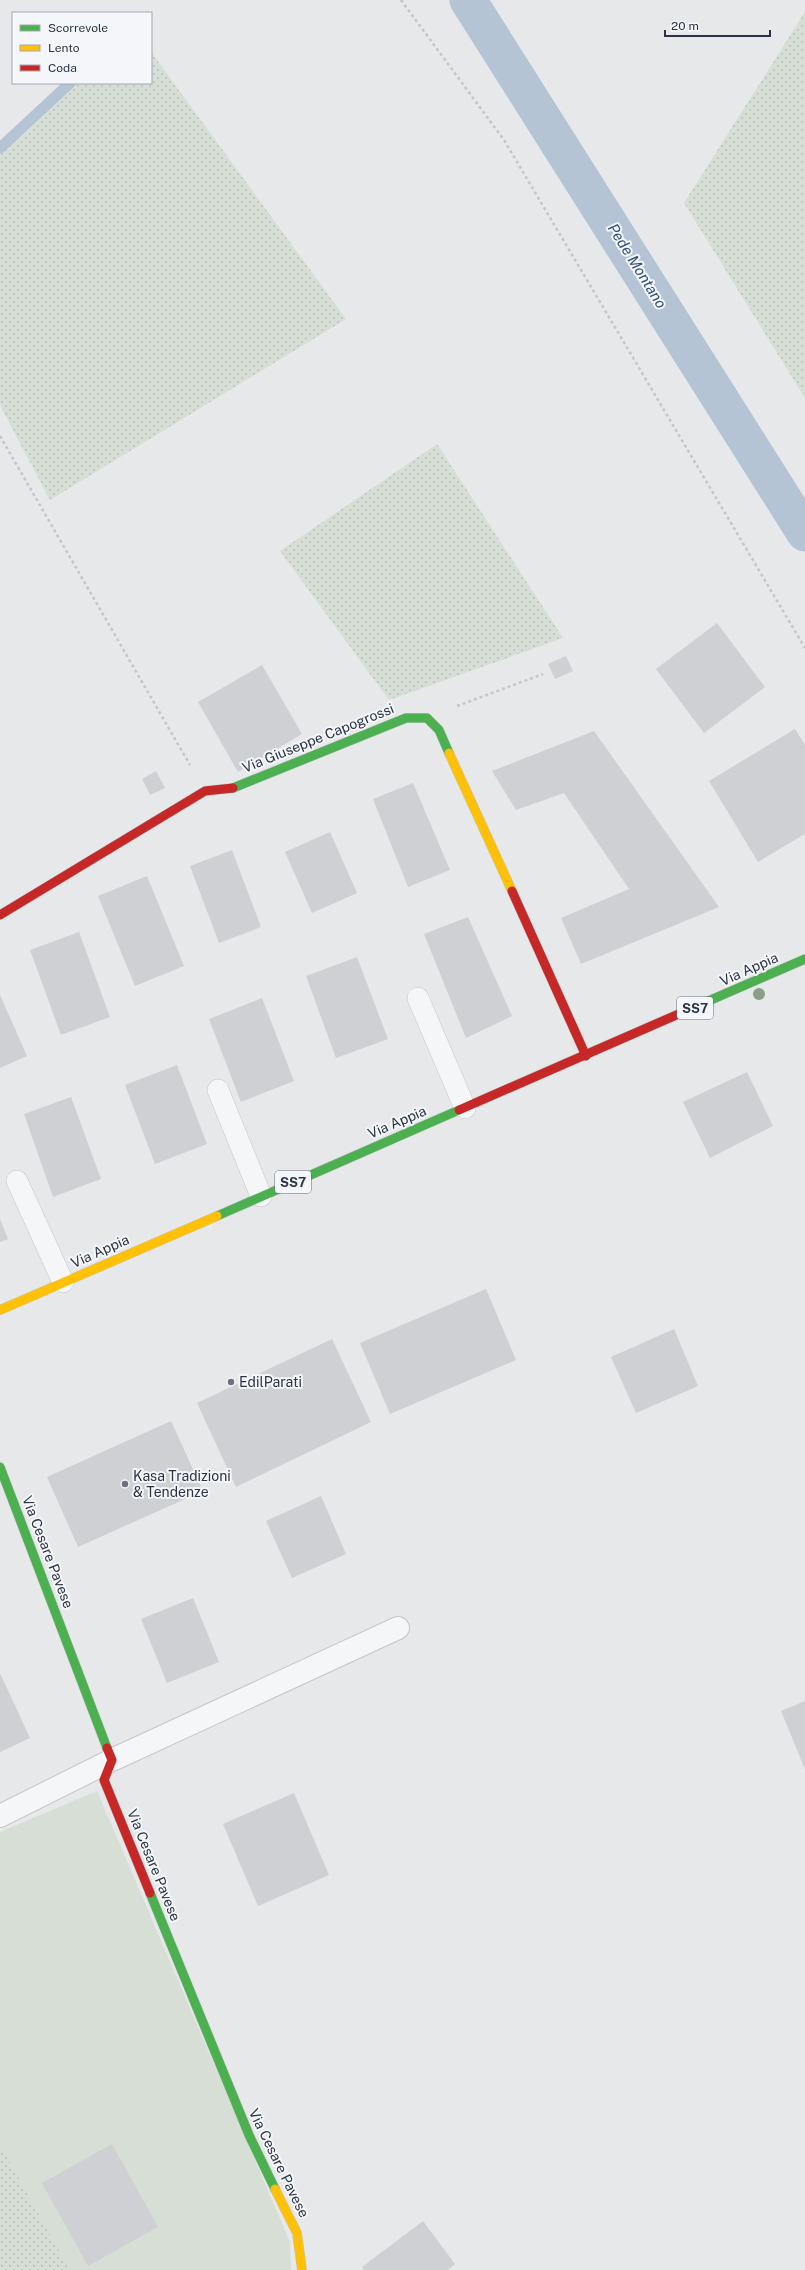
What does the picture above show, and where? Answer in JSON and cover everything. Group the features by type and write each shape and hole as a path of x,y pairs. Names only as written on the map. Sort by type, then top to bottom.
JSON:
{"street":[{"name":"Via Giuseppe Capogrossi","path":"0,915 205,791 236,787 406,718 427,718"},
{"path":"427,718 439,730 586,1056"},
{"name":"Via Appia","path":"0,1310 586,1056 805,959"},
{"name":"Via Cesare Pavese","path":"0,1467 112,1760 104,1780 249,2135 297,2233 302,2270"},
{"path":"0,1816 112,1760 398,1628"}],"lane":[{"path":"418,998 465,1108"},
{"path":"218,1090 261,1196"},
{"path":"17,1181 63,1282"}],"path":[{"path":"401,0 504,140 805,648"},
{"path":"0,436 205,791"},
{"path":"427,718 543,674"}],"shaded area":[{"path":"805,12 805,398 684,203"},
{"path":"152,53 346,319 50,500 0,405 0,152 72,84 152,84"},
{"path":"437,444 563,638 389,700 280,551"},
{"path":"97,1791 290,2242 291,2270 70,2270 0,2144 0,1832"},
{"path":"0,2144 70,2270 0,2270"}],"building":[{"path":"717,623 765,687 704,733 656,669"},
{"path":"566,656 573,671 555,679 548,664"},
{"path":"262,665 302,734 238,772 198,702"},
{"path":"795,729 805,745 805,834 758,862 709,781"},
{"path":"594,731 719,907 581,964 561,918 629,889 564,793 516,810 492,771"},
{"path":"156,771 165,788 150,795 142,779"},
{"path":"413,783 450,870 408,887 373,799"},
{"path":"330,832 357,893 312,913 285,852"},
{"path":"232,850 261,927 219,943 190,866"},
{"path":"147,876 184,966 135,986 98,896"},
{"path":"468,917 512,1016 466,1038 424,934"},
{"path":"79,932 110,1017 61,1035 30,950"},
{"path":"357,957 388,1039 336,1058 306,976"},
{"path":"0,995 27,1056 0,1068"},
{"path":"262,998 294,1081 241,1102 209,1019"},
{"path":"177,1065 207,1144 155,1164 125,1085"},
{"path":"747,1072 773,1126 710,1158 683,1102"},
{"path":"71,1097 101,1179 53,1197 24,1114"},
{"path":"0,1219 8,1239 0,1242"},
{"path":"486,1289 516,1360 390,1414 360,1343"},
{"path":"674,1329 698,1386 636,1413 611,1357"},
{"path":"332,1339 371,1422 236,1487 197,1403"},
{"name":"Kasa Tradizioni & Tendenze","path":"171,1421 203,1491 78,1547 47,1477"},
{"path":"321,1496 346,1554 292,1578 266,1521"},
{"path":"193,1598 219,1662 167,1683 141,1619"},
{"path":"0,1673 30,1738 0,1752"},
{"path":"805,1701 805,1769 781,1711"},
{"path":"294,1793 329,1875 258,1906 223,1824"},
{"path":"112,2144 158,2227 88,2266 42,2183"},
{"path":"423,2221 455,2264 448,2270 364,2270 362,2267"}],"waterway":[{"name":"Pede Montano","path":"468,0 805,533"},
{"path":"0,148 69,84"}],"traffic: fast":[{"path":"233,788 406,718 427,718 439,730 449,753"},
{"path":"690,1009 805,959"},
{"path":"217,1216 459,1110"},
{"path":"0,1467 107,1748"},
{"path":"150,1893 249,2135 275,2189"}],"traffic: slow":[{"path":"449,753 512,891"},
{"path":"0,1310 217,1216"},
{"path":"275,2189 297,2233 302,2270"}],"traffic: jam":[{"path":"0,915 205,791 233,788"},
{"path":"512,891 586,1056"},
{"path":"459,1110 690,1009"},
{"path":"107,1748 112,1760 104,1780 150,1893"}],"place":[{"name":"EdilParati","path":"231,1382"},
{"name":"Kasa Tradizioni & Tendenze","path":"125,1484"}]}
